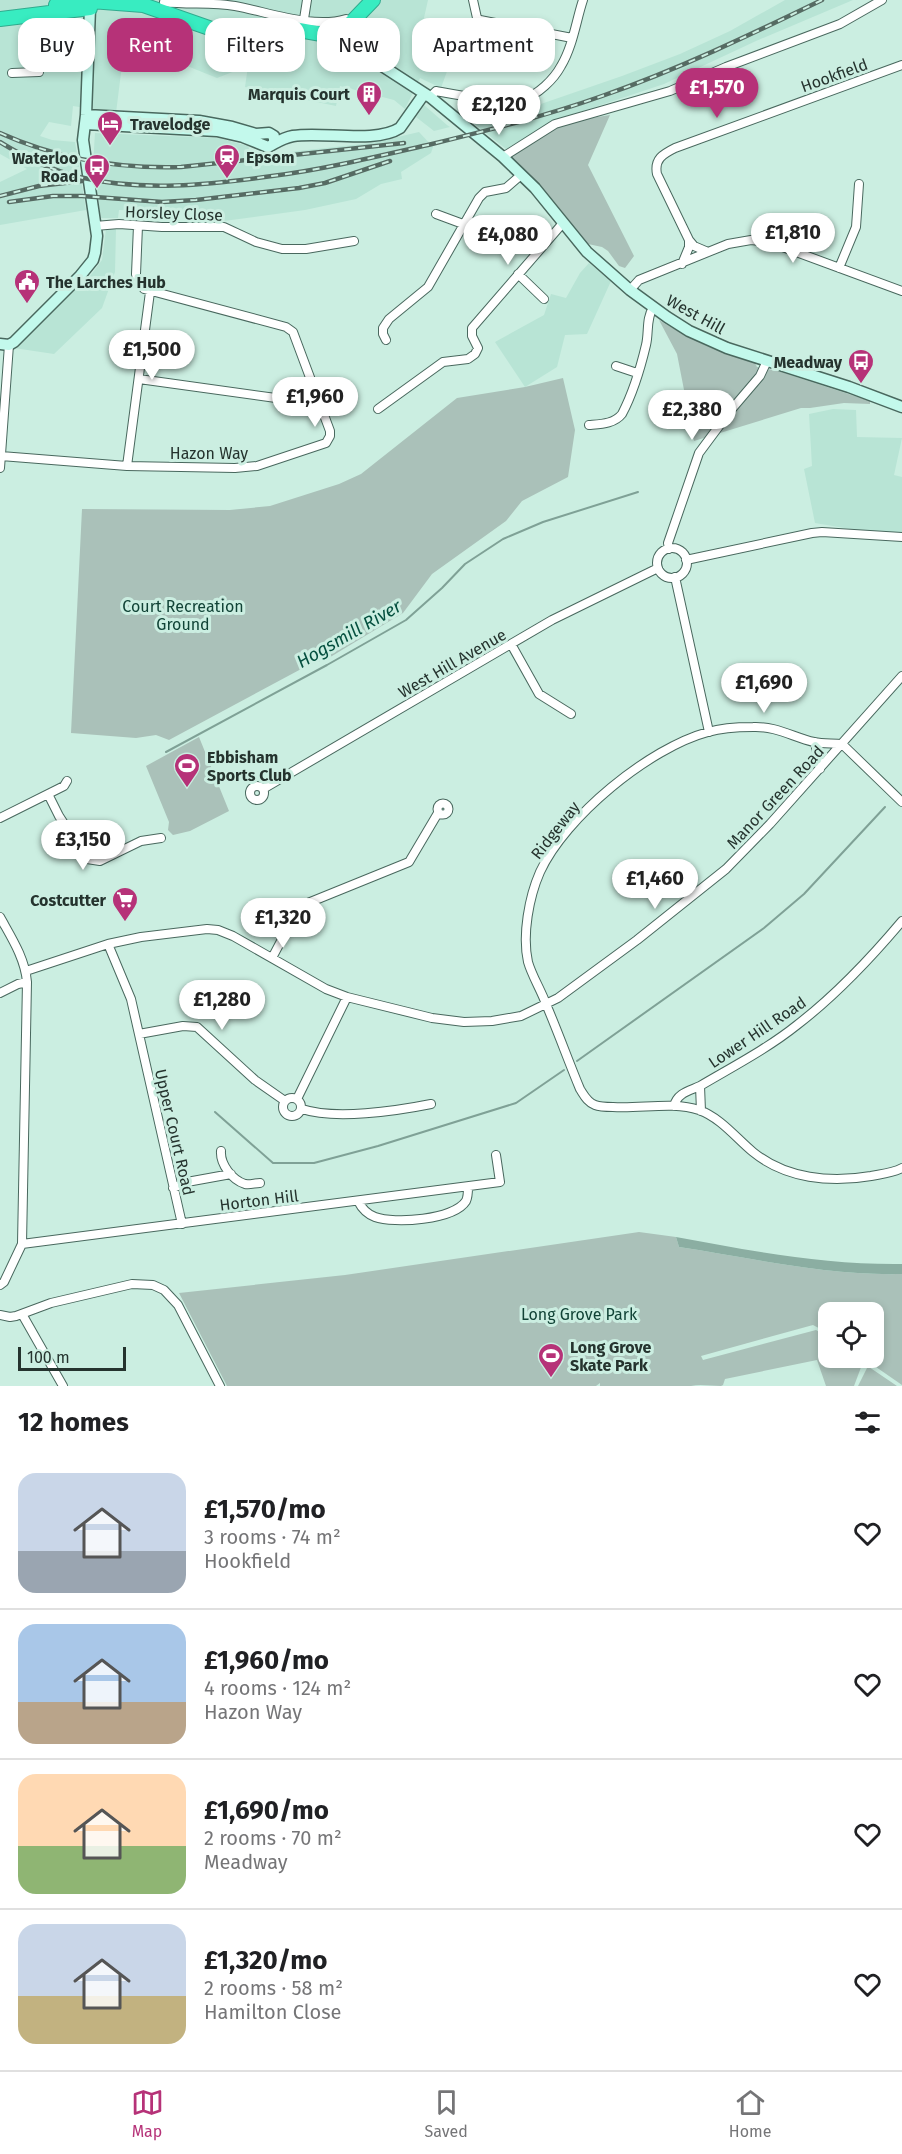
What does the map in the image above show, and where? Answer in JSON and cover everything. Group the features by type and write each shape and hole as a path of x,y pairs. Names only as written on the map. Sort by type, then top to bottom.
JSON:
{"highway":[{"path":"354,18 373,0"},
{"path":"0,11 88,2 143,5 204,27 228,31 249,32 282,27 317,33"},
{"path":"0,19 88,2"}],"main road":[{"path":"5,345 14,342 31,326 93,260 96,247 95,226 83,152 86,119 88,2"},
{"path":"360,18 361,13"},
{"name":"West Hill","path":"390,72 427,96 503,157 535,188 587,252 653,308 689,331 714,343 902,407"},
{"path":"86,119 218,123 256,134 269,132 274,136 274,142 296,135 371,135 395,131 427,96"}],"street":[{"path":"304,18 307,0"},
{"path":"473,0 477,18 483,21 572,38"},
{"path":"503,157 555,124 604,108 670,92 726,67 840,24 882,0"},
{"path":"164,2 233,5 267,14 297,18"},
{"path":"427,96 436,91 512,100 530,97 544,86 562,65 582,2"},
{"name":"Hookfield","path":"689,240 657,174 657,162 663,154 902,65"},
{"path":"12,73 39,72"},
{"path":"386,340 383,334 386,323 428,287 463,224 485,192 506,188 521,175"},
{"path":"839,268 857,222 859,184"},
{"path":"436,214 463,224"},
{"path":"378,409 443,362 468,359 475,354 478,348 472,336 472,328 563,223"},
{"name":"Horsley Close","path":"95,226 119,224 224,227 256,242 282,249 306,249 354,241"},
{"path":"127,466 150,292 140,285 136,274 138,226"},
{"path":"508,227 536,253"},
{"path":"689,240 694,246 708,252"},
{"path":"682,264 689,247 689,240"},
{"path":"630,290 639,280 708,252 740,241 760,240 777,244 902,291"},
{"path":"518,274 544,299"},
{"name":"Hazon Way","path":"1,456 127,466 249,468 326,443 330,431 293,332 286,327 150,292"},
{"path":"589,425 618,419 625,408 649,332 649,315 653,308"},
{"path":"0,468 5,345"},
{"path":"669,549 677,516 699,453 760,376 767,360"},
{"path":"616,366 637,373"},
{"path":"139,379 283,399 318,400"},
{"path":"686,560 822,532 902,537"},
{"path":"669,549 681,552 687,564 683,572 675,577 667,577 658,568 660,554 669,549"},
{"name":"West Hill Avenue","path":"263,789 561,615 658,568"},
{"path":"675,577 709,732 767,727 815,742 842,744 902,802"},
{"path":"511,644 539,694 571,714"},
{"name":"Manor Green Road","path":"26,971 141,937 207,929 218,930 233,936 326,989 347,997 432,1018 464,1022 492,1021 521,1016 547,1005 637,940 711,882 742,853 820,769 902,676"},
{"name":"Ridgeway","path":"700,1111 674,1106 596,1106 587,1100 580,1089 528,962 527,940 531,893 540,870 571,827 631,772 680,743 709,732"},
{"path":"815,742 820,769"},
{"path":"0,818 64,786 67,781"},
{"path":"48,794 59,816 87,859 100,861 141,841 161,838"},
{"path":"272,958 298,909 409,862 438,813"},
{"path":"0,917 26,971 27,982 22,1244 4,1282 0,1285"},
{"name":"Lower Hill Road","path":"674,1106 678,1097 700,1086 796,1026 834,994 874,955 902,921"},
{"name":"Upper Court Road","path":"108,945 131,999 182,1224"},
{"path":"0,993 27,982"},
{"path":"297,1099 347,997"},
{"path":"139,1034 183,1026 197,1027 255,1080 285,1101"},
{"path":"700,1086 700,1111 720,1122 765,1160 778,1168 810,1177 845,1179 881,1174 902,1168"},
{"path":"292,1098 297,1099 302,1104 299,1114 287,1116 284,1111 285,1101 292,1098"},
{"path":"302,1109 316,1113 367,1113 431,1104"},
{"path":"221,1151 222,1161 231,1174 242,1183 260,1183"},
{"name":"Horton Hill","path":"22,1244 500,1182 496,1155"},
{"path":"173,1188 187,1182 231,1174"},
{"path":"358,1201 362,1209 377,1218 408,1220 459,1208 466,1201 468,1187"},
{"path":"0,1315 10,1317 51,1303 132,1284 153,1285 164,1290 178,1305 220,1386"},
{"path":"22,1314 63,1386"}],"shaded area":[{"path":"0,0 428,0 424,18 412,18 412,72 447,72 441,88 420,78 405,109 394,100 340,86 336,106 245,87 247,72 305,72 305,18 205,18 205,72 232,72 217,78 193,68 193,18 107,18 107,72 121,72 116,113 73,106 71,126 49,122 40,136 52,140 75,142 86,210 0,225 0,182 27,169 0,154"},
{"path":"785,0 853,0 756,41 664,84 559,119 506,149 467,118 538,105 622,76 680,54 730,31"},
{"path":"424,105 450,127 434,131 416,117"},
{"path":"419,132 433,147 431,153 401,172 402,179 381,184 356,199 305,210 224,221 214,210 187,210 184,213 119,210 118,218 101,218 93,165 95,133 219,138 248,146 252,156 372,143"},
{"path":"106,229 116,229 115,272 102,308 54,354 14,348 90,276 102,260"},
{"path":"589,263 611,281 587,334 565,335 557,367 525,387 495,342 544,315 551,294 566,298 580,273"},
{"path":"833,409 856,410 857,437 902,438 894,475 902,477 902,534 862,531 815,523 804,469 812,466 809,414"},
{"path":"676,1237 817,1260 902,1264 902,1274 846,1272 762,1261 679,1247"}],"green space":[{"path":"610,115 588,165 634,256 625,268 619,266 608,251 602,247 588,244 552,199 550,200 509,157 539,136 572,121"},
{"path":"659,320 705,345 755,363 757,367 778,371 870,401 870,404 844,403 801,408 694,441 677,354"},
{"name":"Court Recreation Ground","path":"563,378 575,430 568,477 522,501 506,521 432,574 403,613 332,656 303,668 169,740 156,735 136,738 71,733 82,509 230,510 270,506 339,484 361,474 457,398"},
{"name":"Ebbisham Sports Club","path":"199,737 229,811 190,831 173,835 168,830 169,822 146,766"},
{"name":"Long Grove Park","path":"639,1232 676,1237 679,1247 762,1261 846,1272 902,1274 902,1385 877,1368 884,1368 884,1302 818,1302 818,1328 813,1325 701,1356 703,1360 816,1330 818,1331 818,1363 817,1360 725,1379 721,1386 600,1386 600,1383 596,1386 227,1386 179,1293 345,1275"},
{"name":"Long Grove Park","path":"820,1368 861,1368 854,1386 826,1386"},
{"path":"867,1368 870,1368 897,1386 858,1386"}],"waterway":[{"name":"Hogsmill River","path":"166,752 406,620 465,564 503,539 543,522 638,492"},
{"path":"577,1061 764,928 804,894 885,807"},
{"path":"215,1112 273,1163 314,1163 378,1146 516,1103 564,1070"}],"railway":[{"path":"0,142 58,171 103,182 175,186 312,170 453,139 581,103 686,63 822,0"},
{"path":"0,133 44,150 88,161 157,167 181,167 404,143"},
{"path":"9,202 53,196 162,202 196,200 325,183 390,161"},
{"path":"0,196 39,186 82,181"}],"place":[{"name":"Marquis Court","path":"369,117"},
{"name":"Travelodge","path":"110,147"},
{"name":"Epsom","path":"227,180"},
{"name":"Waterloo Road","path":"97,190"},
{"name":"The Larches Hub","path":"27,305"},
{"name":"Meadway","path":"861,385"},
{"name":"Ebbisham Sports Club","path":"187,789"},
{"name":"Costcutter","path":"125,923"},
{"name":"Long Grove Skate Park","path":"551,1379"}]}
